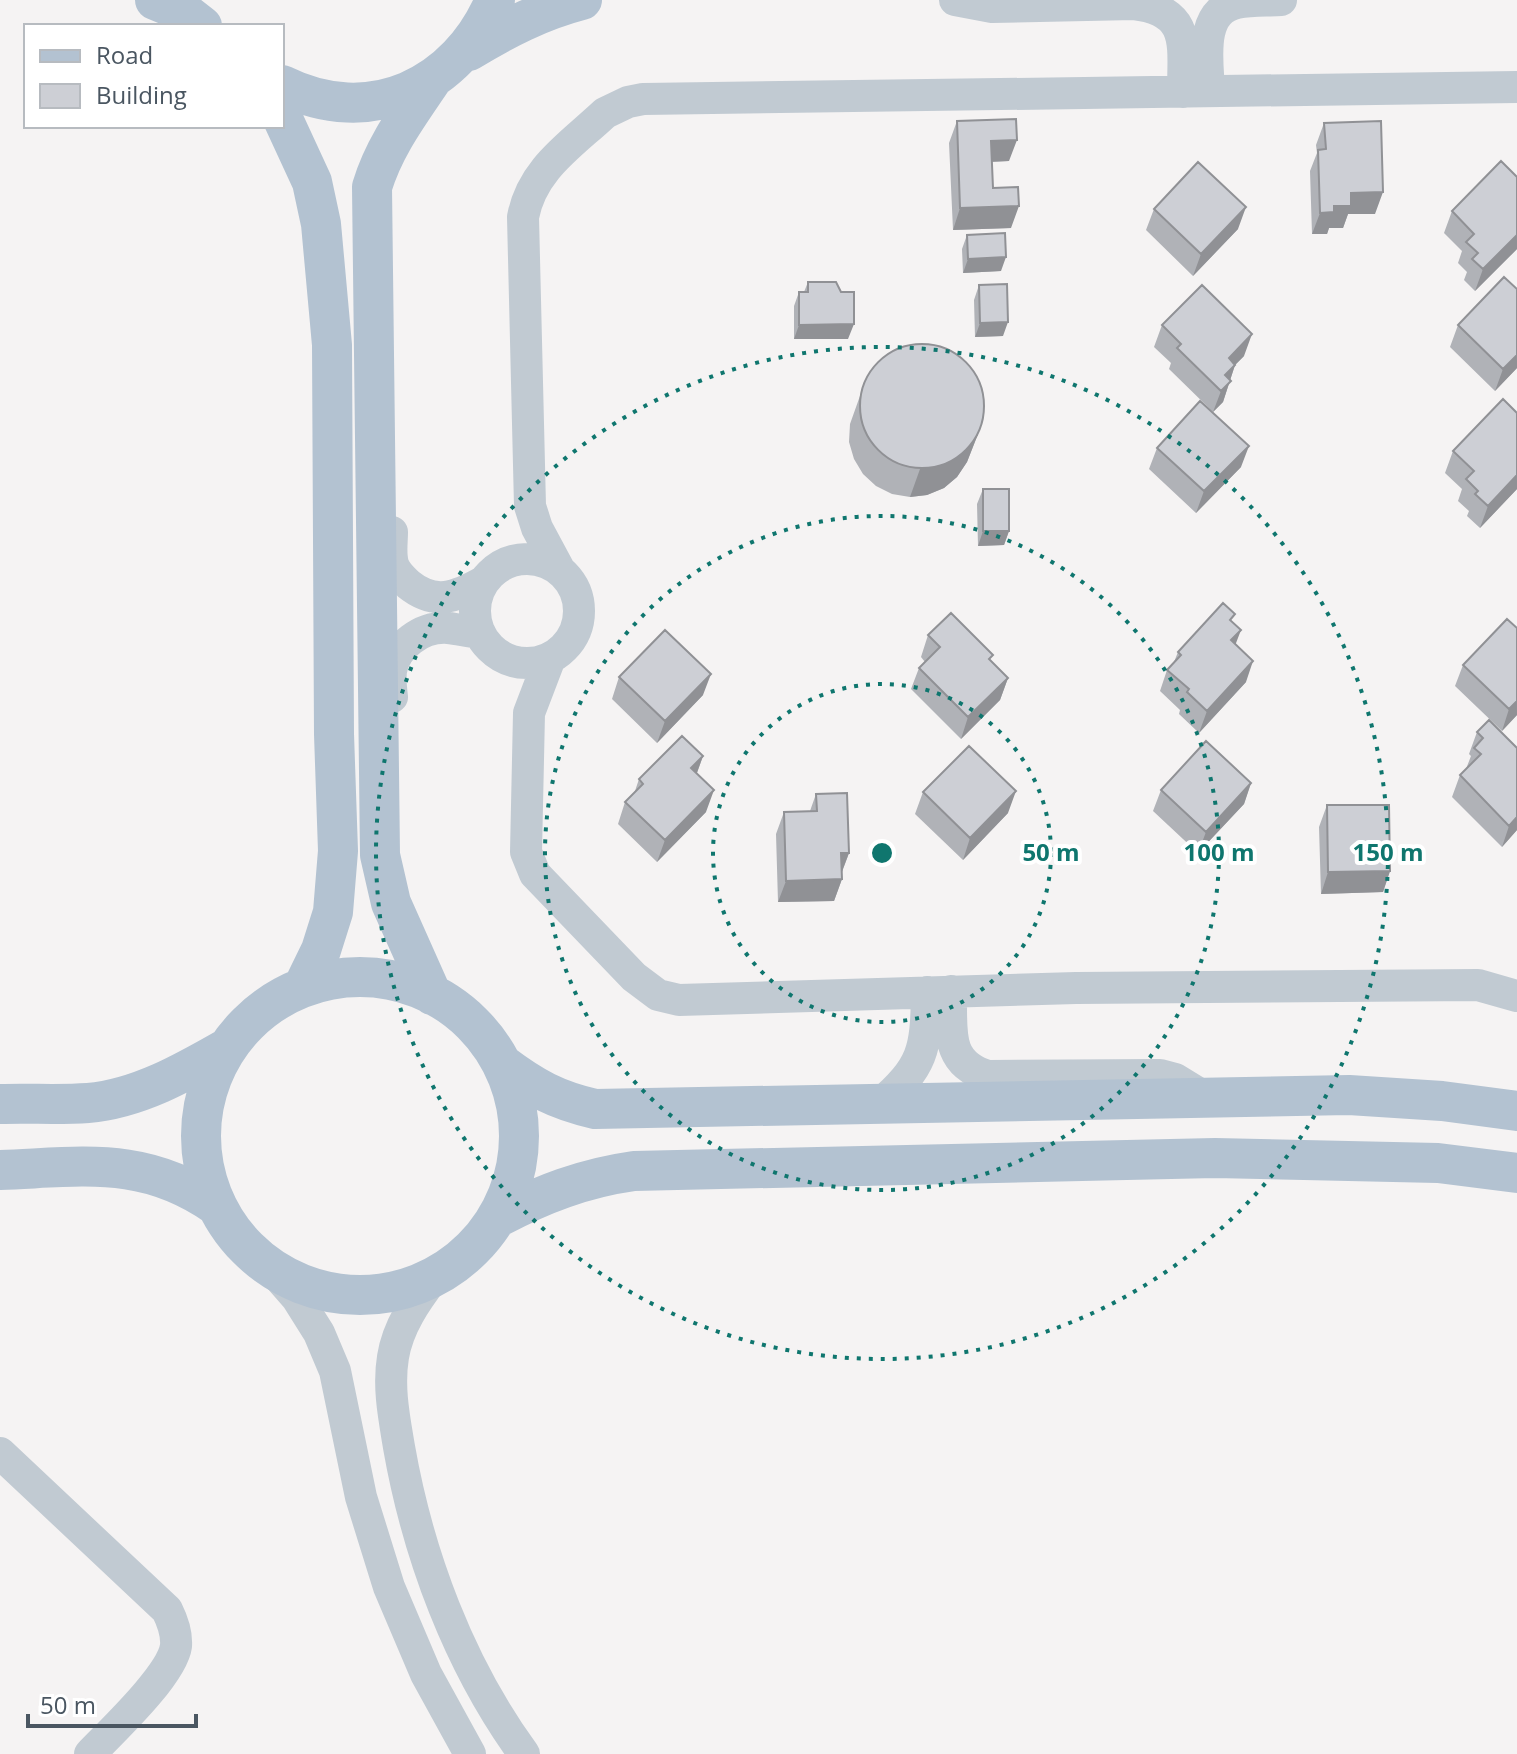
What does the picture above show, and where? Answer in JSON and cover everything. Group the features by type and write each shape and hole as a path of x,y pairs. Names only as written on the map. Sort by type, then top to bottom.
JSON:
{"main road":[{"path":"155,0 184,12 199,24"},
{"path":"206,0 217,24"},
{"path":"463,55 484,26 495,0"},
{"path":"284,86 302,95 346,103 390,99 431,81 463,55 506,28 552,8 582,0"},
{"path":"431,81 394,135 380,161 372,187 380,855 391,903 432,995"},
{"path":"284,121 312,182 318,210 332,345 334,734 338,851 333,912 321,950 303,987"},
{"path":"355,977 382,979 408,984 432,995 460,1013 484,1036 502,1064 516,1102 520,1142 513,1182 497,1218 470,1252 434,1277 408,1288 380,1294 351,1295 309,1286 270,1267 240,1240 217,1206 207,1181 201,1126 205,1098 227,1048 248,1023 265,1009 303,987 329,980 355,977"},
{"path":"0,1104 90,1103 119,1097 175,1077 227,1048"},
{"path":"502,1064 530,1085 561,1101 595,1109 1396,1097 1517,1111"},
{"path":"497,1218 563,1186 598,1176 634,1171 1215,1158 1438,1163 1517,1173"},
{"path":"0,1170 120,1167 146,1171 195,1191 217,1206"}],"street":[{"path":"955,0 992,7 1134,4 1156,7 1173,19 1183,39 1196,92"},
{"path":"1196,92 1207,35 1214,19 1236,3 1281,0"},
{"path":"530,506 524,526 475,607 480,633 494,651 519,663 535,663 550,658 563,649 578,624 577,594 570,580 559,569 537,528 530,506 523,217 529,193 541,172 605,113 628,102 643,99 1517,87"},
{"path":"376,459 387,476 390,488 393,565 399,576 419,593 445,598 458,596 495,572 534,559 559,569"},
{"path":"377,784 391,762 394,749 391,672 404,645 416,636 445,627 480,633"},
{"path":"503,657 519,684 529,713"},
{"path":"550,658 529,713 526,852 535,874 634,977 658,995 679,1000 1091,987 1478,985 1517,996"},
{"path":"939,992 956,1054 973,1072 988,1076 1160,1075 1175,1079 1206,1098"},
{"path":"878,1106 912,1072 922,1053 939,992"},
{"path":"270,1267 297,1298 319,1333 335,1371 361,1497 389,1587 426,1674 470,1754"},
{"path":"434,1277 402,1327 393,1355 390,1385 404,1474 418,1532 460,1642 487,1695 524,1754"},
{"path":"0,1453 167,1610 173,1622 176,1648 165,1672 90,1754"}],"building":[{"path":"1016,119 1017,140 991,141 993,188 1018,187 1019,206 960,208 957,121"},
{"path":"1381,121 1383,192 1351,193 1351,206 1334,206 1334,212 1320,213 1318,150 1326,149 1324,123"},
{"path":"1501,161 1517,177 1517,235 1483,269 1472,259 1478,253 1466,242 1474,234 1452,211"},
{"path":"1198,162 1246,207 1201,254 1154,209"},
{"path":"1005,233 1006,257 968,259 967,235"},
{"path":"1504,277 1517,289 1517,355 1503,369 1458,325"},
{"path":"808,282 836,282 841,292 854,292 854,324 799,325 799,292 808,292"},
{"path":"1007,284 1008,322 980,323 979,285"},
{"path":"1202,285 1252,334 1229,358 1235,365 1225,375 1231,381 1221,391 1177,348 1181,344 1162,325"},
{"path":"922,344 946,349 966,362 979,382 984,406 979,430 966,450 946,463 922,468 898,463 878,450 865,430 860,406 865,382 878,362 898,349"},
{"path":"1503,399 1517,413 1517,475 1488,506 1475,494 1478,491 1466,479 1474,471 1453,451"},
{"path":"1200,401 1249,446 1204,491 1157,448"},
{"path":"983,489 1009,489 1009,531 983,531"},
{"path":"1223,603 1235,614 1230,620 1241,630 1231,640 1253,661 1207,711 1187,692 1189,689 1167,670 1181,655 1178,652"},
{"path":"951,613 993,655 989,659 1008,678 968,717 919,668 940,647 928,635"},
{"path":"1507,619 1517,628 1517,701 1509,709 1463,665"},
{"path":"665,630 711,674 665,721 619,677"},
{"path":"1489,720 1517,748 1517,817 1509,826 1460,775 1481,754 1474,748 1483,738 1477,732"},
{"path":"682,736 703,756 691,768 714,790 665,840 625,802 643,784 639,779"},
{"path":"1206,741 1251,783 1206,832 1161,790"},
{"path":"969,746 1016,791 970,838 923,792"},
{"path":"847,793 849,853 841,853 842,879 786,881 784,812 817,811 816,794"},
{"path":"1327,805 1389,805 1390,871 1328,872"}]}
